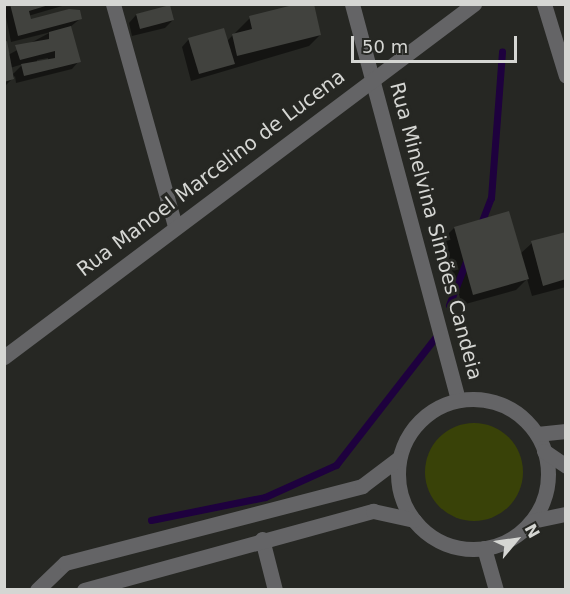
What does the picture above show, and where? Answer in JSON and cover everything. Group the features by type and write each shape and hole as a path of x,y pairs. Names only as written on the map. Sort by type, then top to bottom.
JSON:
{"street":[{"path":"113,4 175,226"},
{"name":"Rua Minelvina Simões Candeia","path":"351,4 374,76 458,399"},
{"name":"Rua Manoel Marcelino de Lucena","path":"4,357 374,76 474,4"},
{"path":"544,4 566,76"},
{"path":"42,588 65,563 362,486 399,458 423,417 458,399 498,402 537,434 544,451 548,482 532,521 517,536 484,548 457,548 437,540 414,520 399,492 399,458"},
{"path":"537,434 566,431"},
{"path":"544,451 566,466"},
{"path":"84,590 262,539 373,511 414,520"},
{"path":"532,521 566,514"},
{"path":"262,539 275,590"},
{"path":"484,548 496,590"},
{"path":"42,588 62,590"}],"green space":[{"path":"464,423 484,423 509,437 520,453 523,472 520,491 509,507 484,521 464,521 447,513 433,499 425,482 425,462 433,445 447,431"}],"building":[{"path":"10,4 52,4 29,11 31,19 69,9 80,10 82,19 18,36"},
{"path":"297,4 314,4 321,35 237,56 232,34 252,29 249,16"},
{"path":"170,5 174,20 140,29 136,14"},
{"path":"71,26 81,62 24,76 21,64 55,58 55,51 20,60 15,45 49,39 49,32"},
{"path":"224,28 235,64 199,74 188,38"},
{"path":"7,41 14,79 4,82 4,42"},
{"path":"509,211 529,279 473,295 454,227"},
{"path":"566,232 566,279 543,286 531,241"}],"waterway":[{"path":"480,226 491,198 502,51"},
{"path":"449,305 467,259"},
{"path":"151,520 265,497 336,465 438,334"}]}
